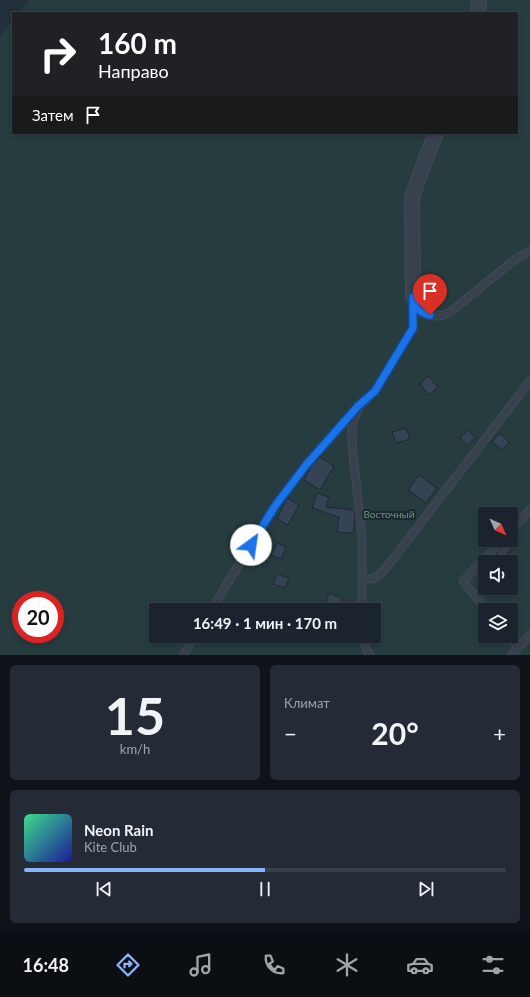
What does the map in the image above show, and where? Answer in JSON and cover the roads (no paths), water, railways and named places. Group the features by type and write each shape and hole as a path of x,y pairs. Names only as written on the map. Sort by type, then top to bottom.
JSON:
{"street":[{"path":"478,12 479,0"},
{"path":"413,297 412,197 436,134"}],"lane":[{"path":"413,297 415,306 422,313 440,316 449,313 517,258 530,251"},
{"path":"215,603 275,506 306,465 358,406 375,391 413,328 413,297"},
{"path":"362,580 376,578 386,568 530,381"},
{"path":"358,406 352,426 352,444 362,536 362,603"},
{"path":"518,523 530,510"},
{"path":"481,603 463,581 495,547"},
{"path":"511,655 530,635"},
{"path":"183,655 191,643"},
{"path":"365,643 366,649 370,655"},
{"path":"515,643 518,647"}],"park label":[{"name":"Восточный","path":"389,514"}]}
